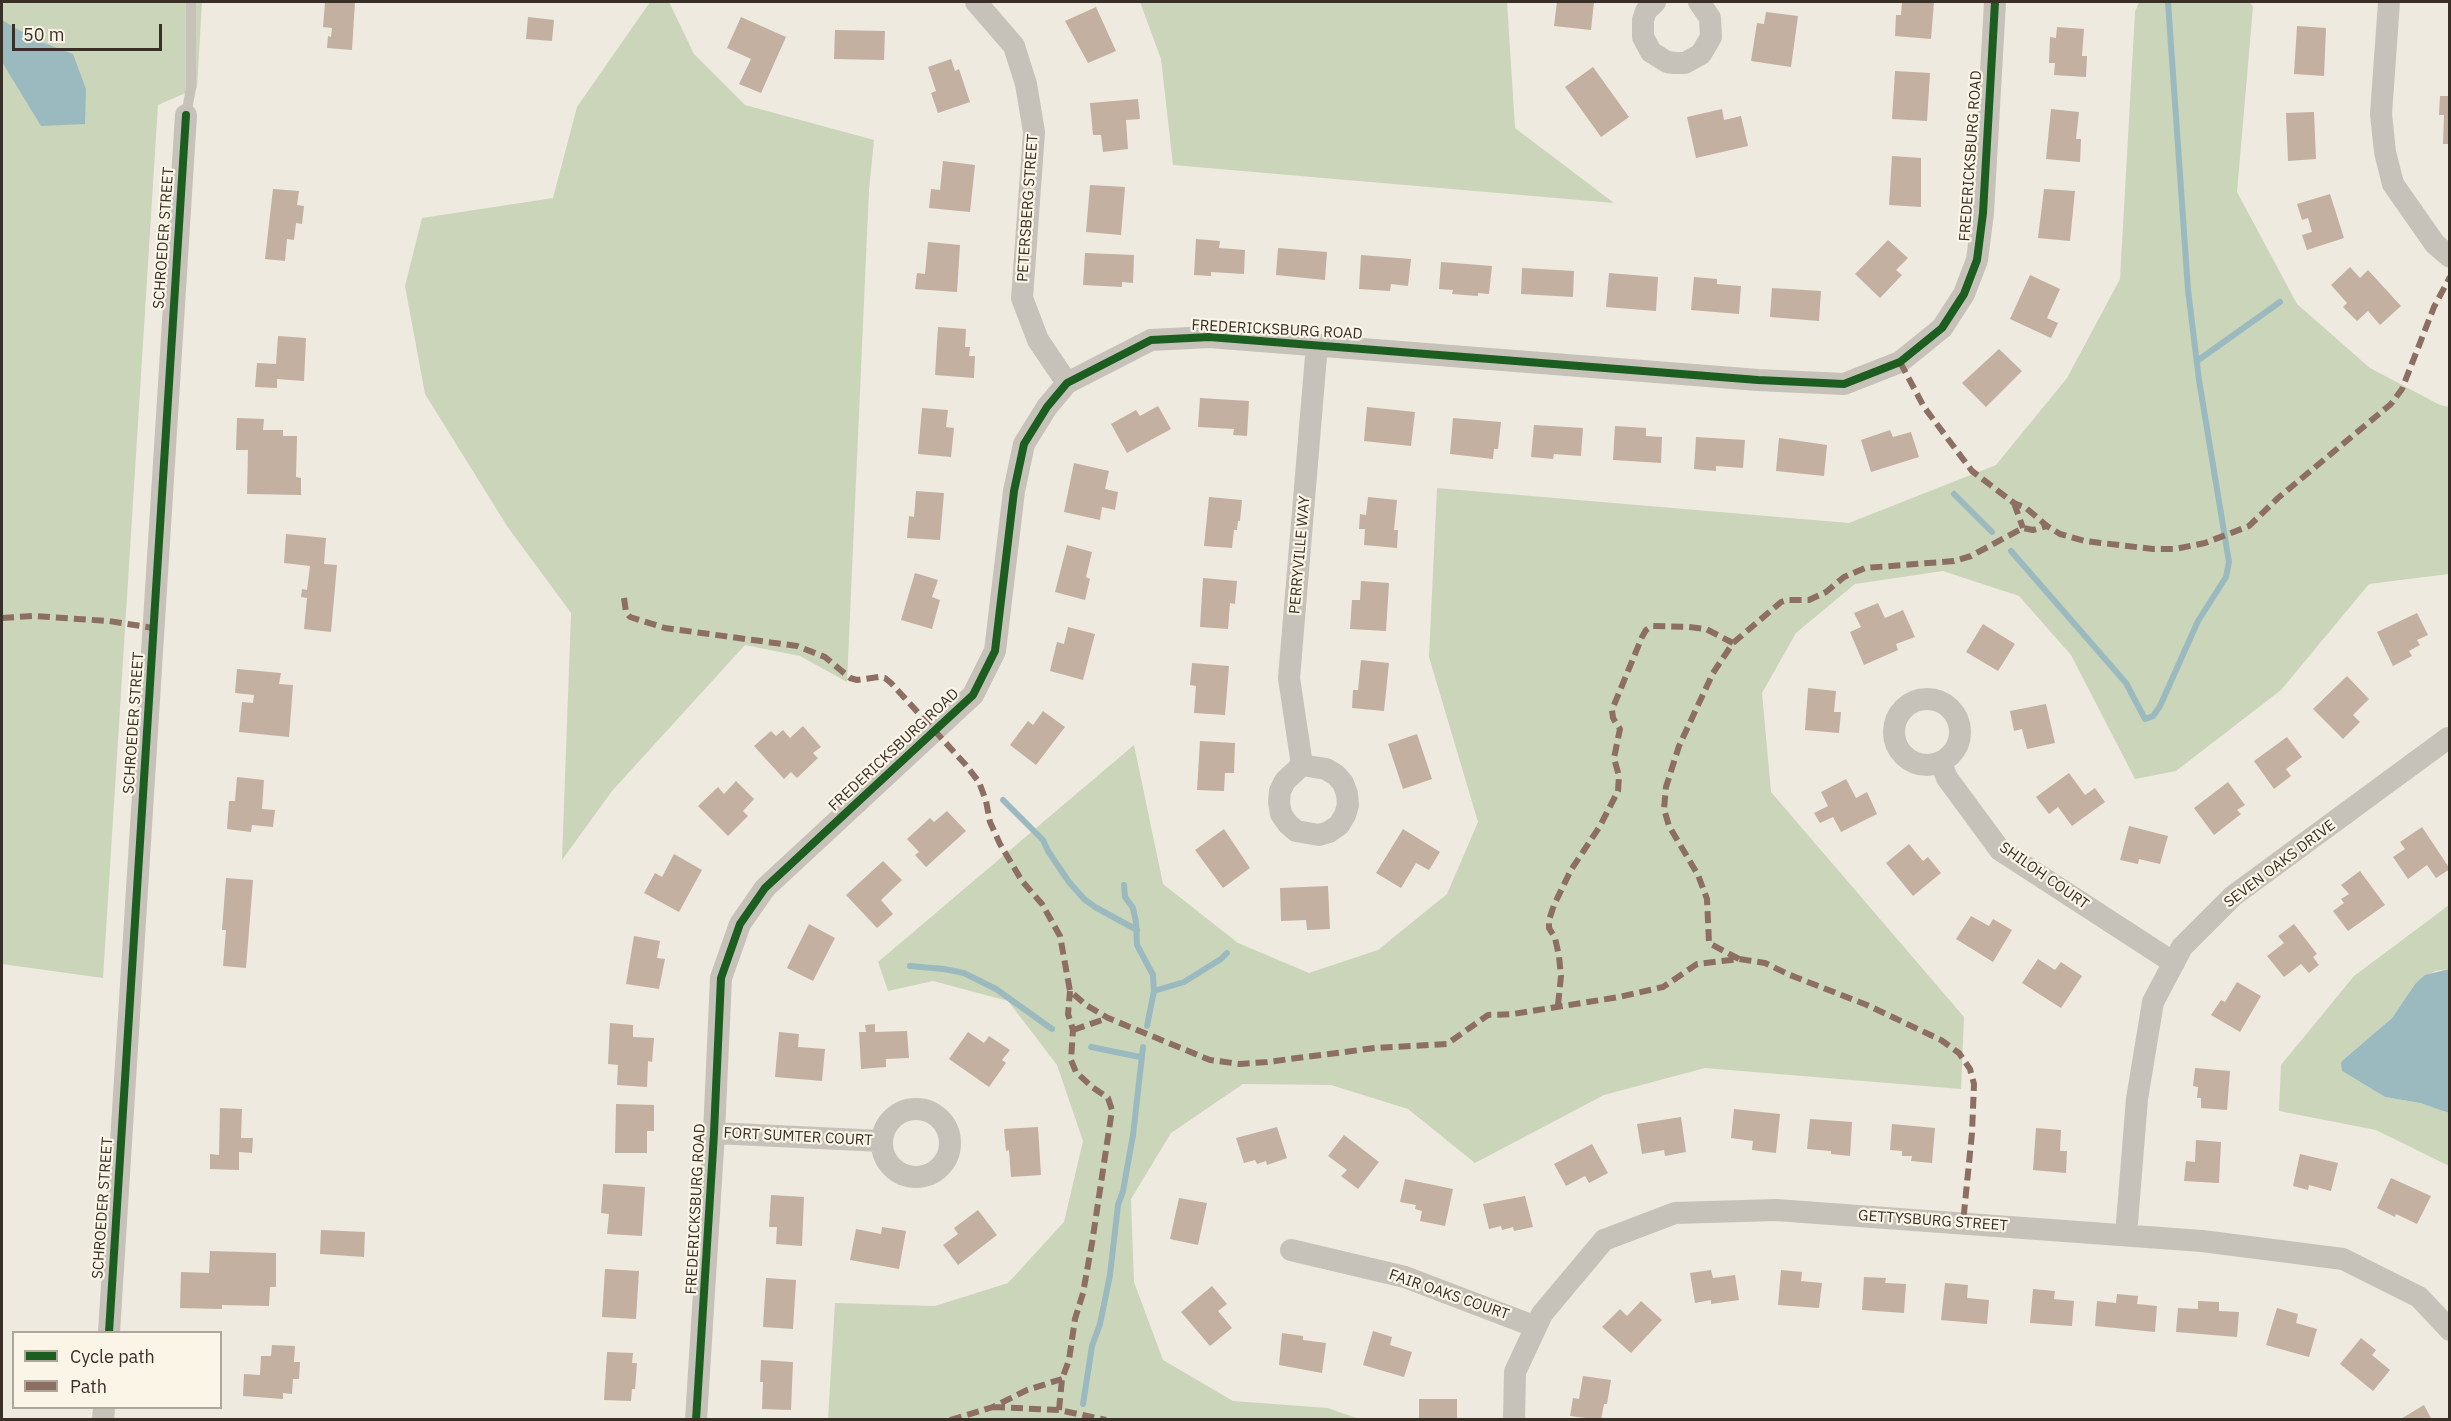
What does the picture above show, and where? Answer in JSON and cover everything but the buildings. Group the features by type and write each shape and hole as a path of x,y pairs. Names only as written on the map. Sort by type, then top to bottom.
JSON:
{"street":[{"name":"PETERSBERG STREET","path":"976,2 1014,46 1026,84 1034,132 1022,298 1038,340 1067,382"},
{"path":"1656,2 1646,12 1643,20 1643,37 1646,45 1658,58 1675,63 1685,63 1701,54 1711,37 1710,18 1699,2"},
{"name":"FREDERICKSBURG ROAD","path":"696,1419 721,978 740,924 765,888 973,695 994,651 1014,491 1024,444 1047,407 1067,382 1151,340 1209,337 1758,380 1844,384 1900,363 1942,328 1964,294 1977,260 1983,213 1995,2"},
{"path":"2389,2 2381,114 2385,152 2393,184 2435,244 2450,257"},
{"name":"SCHROEDER STREET","path":"109,1331 186,116"},
{"name":"PERRYVILLE WAY","path":"1302,765 1289,678 1317,344"},
{"name":"SEVEN OAKS DRIVE","path":"2126,1235 2137,1099 2153,1002 2182,947 2233,896 2448,738"},
{"name":"SHILOH COURT","path":"1941,763 1947,778 2000,850 2174,963"},
{"name":"FORT SUMTER COURT","path":"714,1133 882,1141"},
{"name":"GETTYSBURG STREET","path":"1514,1419 1515,1372 1542,1314 1604,1240 1675,1213 1776,1210 2202,1241 2343,1259 2419,1297 2450,1330"},
{"name":"FAIR OAKS COURT","path":"1291,1250 1405,1277 1536,1327"}],"lane":[{"path":"186,116 191,88 191,2"}],"green space":[{"path":"2,2 202,2 197,88 158,105 103,978 2,964"},
{"path":"650,2 669,2 694,54 745,105 874,140 869,190 847,682 800,656 745,645 612,791 562,860 571,613 507,526 425,394 405,286 422,218 553,198 577,107"},
{"path":"1140,2 1507,2 1515,128 1614,203 1173,165 1161,59"},
{"path":"2139,2 2250,2 2253,7 2237,192 2297,304 2370,368 2440,405 2449,407 2449,574 2369,584 2281,690 2176,771 2135,779 2071,655 2019,596 1943,571 1855,584 1796,633 1762,693 1771,792 1964,1017 1961,1089 1705,1068 1604,1095 1475,1163 1408,1109 1331,1085 1243,1084 1171,1133 1131,1199 1134,1282 1163,1360 1233,1401 1328,1408 1359,1419 828,1419 835,1303 935,1306 1008,1283 1064,1222 1083,1141 1057,1065 1008,1001 933,981 888,991 878,962 1134,745 1163,884 1238,943 1309,973 1378,950 1447,894 1478,822 1429,657 1437,488 1849,523 1996,465 2067,378 2120,279 2135,12"},
{"path":"2449,905 2449,969 2435,971 2415,984 2392,1018 2343,1060 2342,1071 2385,1097 2420,1103 2449,1113 2449,1166 2376,1130 2279,1111 2281,1065 2354,976"}],"water":[{"path":"2,20 36,40 73,54 86,89 85,124 41,126 2,62"},
{"path":"2449,969 2449,1113 2420,1103 2385,1097 2342,1071 2343,1060 2392,1018 2415,984 2425,975"}],"waterway":[{"path":"2011,551 2126,683 2145,719 2153,716 2160,706 2198,621 2226,577 2229,562 2199,380 2188,290 2168,2"},
{"path":"2197,361 2280,302"},
{"path":"1954,494 1992,532"},
{"path":"1003,800 1043,840 1069,882 1084,899 1137,930"},
{"path":"1124,885 1125,897 1133,908 1137,945 1153,975 1154,991 1147,1026"},
{"path":"1154,991 1184,982 1227,953"},
{"path":"910,966 964,973 996,989 1052,1029"},
{"path":"1091,1047 1140,1057"},
{"path":"1083,1404 1092,1346 1100,1324 1110,1275 1118,1205 1123,1191 1133,1135 1143,1047"}],"marked path":[{"path":"1900,362 1924,407 1972,471 2014,503 2026,508 2047,526 2060,534 2085,541 2153,549 2175,549 2205,543 2249,526 2278,498 2391,404 2402,389 2434,307 2450,277"},
{"path":"2014,503 2023,528"},
{"path":"1739,959 1709,943 1707,899 1698,875 1669,826 1664,809 1666,787 1679,746 1713,673 1733,643 1781,602 1809,600 1826,592 1844,577 1865,568 1954,561 1971,556 2023,528 2033,530 2047,526"},
{"path":"624,598 626,612 630,617 665,628 797,646 825,657 850,678 857,680 879,677 891,683 979,782 990,822 1000,844 1022,881 1042,904 1060,936 1070,991 1086,1005 1108,1018 1210,1060 1240,1064 1267,1062 1375,1048 1447,1044 1488,1015 1513,1014 1619,997 1663,987 1697,964 1739,959 1765,963 1867,1005 1941,1040 1959,1053 1970,1069 1974,1084 1972,1133 1963,1223"},
{"path":"2,618 33,616 109,621 153,628"},
{"path":"1558,1005 1561,976 1559,956 1555,938 1549,928 1549,920 1571,870 1600,826 1618,791 1619,776 1614,758 1620,729 1613,718 1612,710 1642,637 1652,626 1689,627 1706,629 1733,643"},
{"path":"1059,1410 1062,1379 1069,1360 1075,1319 1083,1293 1092,1243 1112,1110 1108,1098 1076,1072 1071,1060 1073,1030 1068,1014 1070,991"},
{"path":"1073,1030 1108,1018"},
{"path":"950,1420 993,1407 1027,1390 1062,1379"},
{"path":"993,1407 1059,1410 1106,1420"}],"cycle path":[{"path":"696,1420 721,978 740,924 765,888 973,695 995,651 1014,491 1024,444 1047,407 1067,383 1151,340 1209,337 1758,380 1844,384 1900,362 1942,328 1964,294 1977,260 1983,213 1995,2"},
{"path":"109,1331 186,115"}]}
